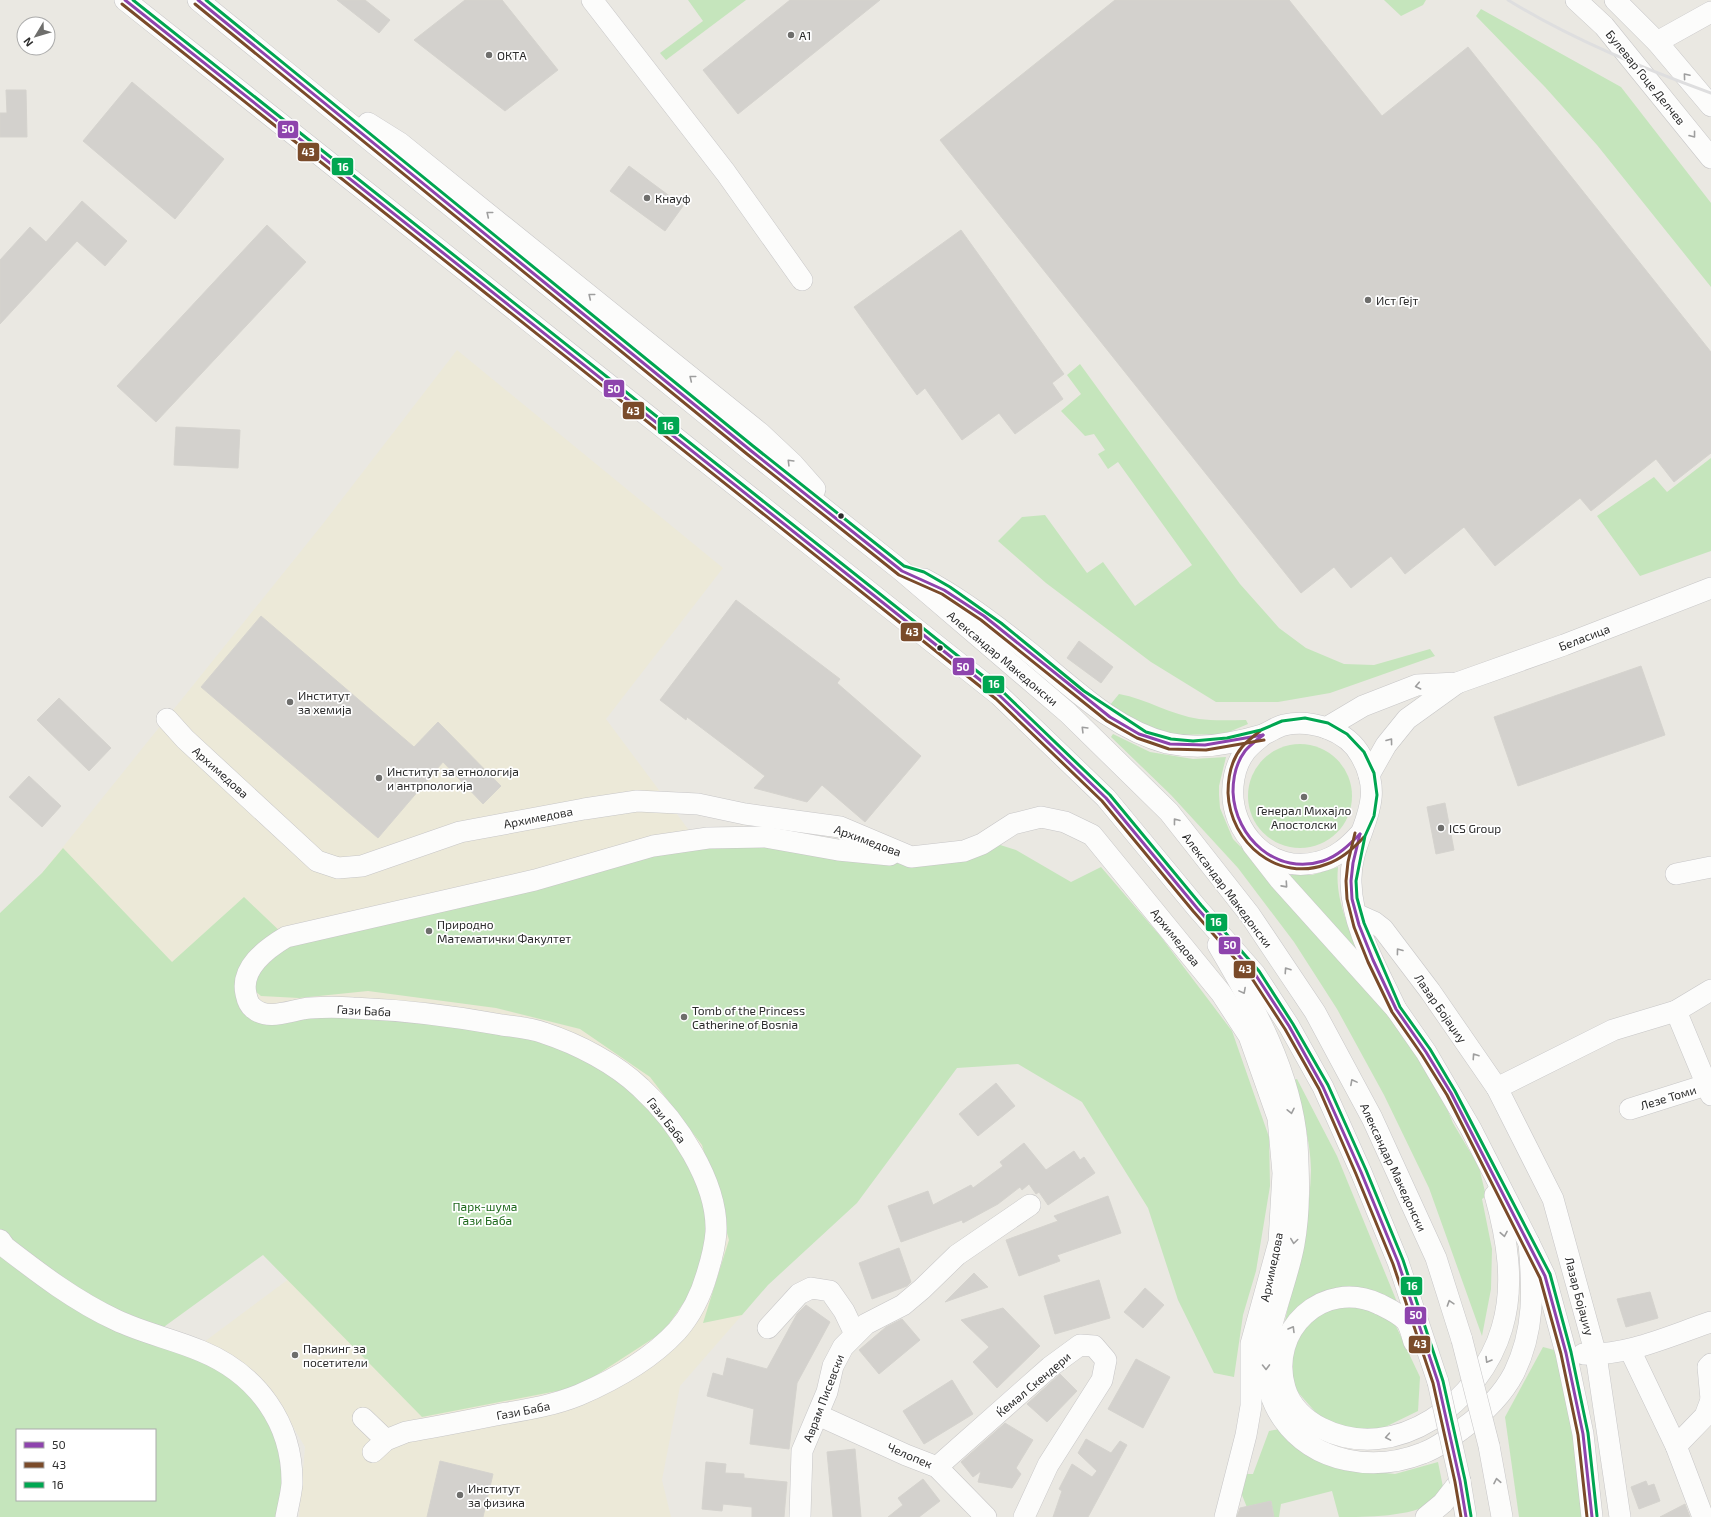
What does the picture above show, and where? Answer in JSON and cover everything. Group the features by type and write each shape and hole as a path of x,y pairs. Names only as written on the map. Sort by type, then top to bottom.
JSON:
{"street":[{"path":"125,0 999,695 1106,798 1197,908 1255,974 1289,1026 1323,1087 1361,1172 1398,1262 1438,1382 1460,1481 1466,1517"},
{"name":"Александар Македонски","path":"198,0 336,111 354,117 400,143 754,428 793,464 816,490 832,514 902,571 1068,713 1169,812 1250,915 1315,1012 1372,1118 1436,1258 1462,1340 1489,1446 1502,1517"},
{"path":"592,0 726,173 802,280"},
{"name":"Булевар Гоце Делчев","path":"1576,0 1604,26 1711,158"},
{"path":"1615,0 1657,42 1711,106"},
{"path":"1657,42 1711,12"},
{"path":"902,571 922,577 947,591 998,627 1080,695 1144,737 1170,744 1193,746 1228,744 1263,735 1283,726 1305,723 1326,728 1345,738 1360,754 1370,775 1372,795 1369,815 1360,834 1352,863 1350,881 1356,914 1373,960 1396,1009"},
{"name":"Беласица","path":"1370,775 1386,745 1407,719 1457,683 1564,645 1711,588"},
{"name":"Беласица","path":"1326,728 1362,706 1418,685 1457,683"},
{"name":"Архимедова","path":"167,719 185,739 318,861 338,868 362,866 460,832 584,809 637,801 698,804 744,814 840,828 911,857 964,851 982,844 1013,824 1041,817 1066,822 1092,836 1221,993 1250,1036 1278,1118 1283,1173 1279,1242 1251,1344 1251,1406 1246,1436 1225,1517"},
{"path":"1263,735 1245,752 1234,774 1232,799 1238,823 1280,880 1396,1009 1426,1052 1452,1094 1529,1243 1545,1276 1566,1353 1583,1434 1592,1517"},
{"path":"1252,844 1266,854 1282,861 1299,864 1317,863 1334,857 1348,847 1360,834"},
{"name":"Гази Баба","path":"363,1418 379,1446 406,1432 423,1436 552,1405 608,1381 640,1362 666,1342 686,1320 696,1304 705,1282 712,1257 716,1232 714,1210 708,1188 700,1168 675,1127 643,1089 613,1065 544,1032 469,1018 353,1008 309,1008 285,1013 263,1013 253,1008 247,999 243,984 248,971 260,956 271,946 286,938 535,880 661,845 708,838 765,837 838,850 911,857"},
{"path":"1676,874 1711,867"},
{"path":"1197,908 1266,1033 1292,1110 1296,1142 1299,1201 1294,1243 1268,1343 1265,1366 1267,1383 1274,1402 1283,1419 1296,1434 1310,1446 1328,1455 1346,1460 1382,1463 1404,1460 1425,1452 1476,1419 1502,1393 1515,1371 1524,1346 1530,1320 1533,1290 1529,1243"},
{"name":"Лазар Бојаџиу","path":"1356,914 1374,922 1383,929 1430,990 1497,1088 1553,1199 1596,1354 1620,1517"},
{"path":"1497,1088 1614,1030 1676,1011 1711,990"},
{"name":"Лезе Томи","path":"1630,1109 1708,1090 1676,1011"},
{"path":"1438,1382 1418,1353 1406,1322 1386,1307 1367,1298 1351,1296 1336,1298 1309,1310 1296,1322 1288,1336 1284,1354 1282,1372 1285,1389 1292,1403 1302,1415 1313,1424 1341,1436 1357,1439 1390,1437 1409,1431 1429,1422 1458,1401 1477,1379 1494,1350 1502,1329 1506,1310 1509,1267 1500,1210 1484,1156"},
{"name":"Аврам Писевски","path":"800,1517 802,1451 827,1392 833,1366 843,1347 866,1324 903,1305 957,1255 1030,1205"},
{"path":"0,1240 5,1247 46,1279 99,1312 117,1321 202,1351 228,1365 248,1381 273,1410 286,1437 292,1486 286,1517"},
{"path":"768,1328 799,1294 811,1288 830,1291 844,1311 855,1334"},
{"path":"1566,1353 1596,1354 1630,1350 1711,1322"},
{"name":"Ќемал Скендери","path":"937,1467 1050,1366 1080,1346 1094,1346 1106,1360 1102,1380 1048,1465 1024,1517"},
{"path":"1630,1350 1676,1446 1703,1517"},
{"path":"1676,1446 1705,1416 1711,1400 1708,1367 1711,1364"},
{"name":"Челопек","path":"818,1415 906,1455 937,1467 986,1517"},
{"path":"1426,1517 1443,1503 1460,1481"}],"shaded area":[{"name":"Природно Математички Факултет","path":"457,350 723,568 606,719 808,990 739,1242 742,1315 680,1386 662,1480 671,1517 299,1517 305,1447 285,1413 200,1345 356,1229 42,873 322,525"}],"green space":[{"path":"688,0 746,0 666,60 660,53 703,21"},
{"path":"1384,0 1426,0 1423,5 1401,16"},
{"path":"1481,9 1621,87 1711,203 1711,287 1597,145 1545,87 1476,16"},
{"path":"1080,364 1240,584 1279,628 1306,648 1344,664 1374,665 1430,649 1435,656 1330,693 1278,702 1216,702 1151,662 1046,583 998,541 1022,517 1045,515 1087,573 1103,562 1135,606 1192,565 1118,462 1108,469 1098,454 1105,450 1094,434 1085,436 1061,411 1081,394 1067,375"},
{"path":"1711,458 1711,551 1640,576 1597,516 1654,477 1667,492"},
{"path":"1119,694 1139,699 1189,717 1211,720 1246,720 1248,724 1224,734 1176,735 1133,721 1110,705"},
{"path":"1113,734 1150,752 1193,759 1226,757 1219,786 1220,808 1233,839 1299,906 1406,1036 1442,1097 1453,1123 1479,1167 1486,1196 1482,1199 1492,1249 1491,1289 1482,1336 1429,1188 1384,1095 1337,1009 1294,942 1238,868 1171,795 1111,737"},
{"path":"1300,744 1320,748 1329,752 1337,759 1344,767 1348,776 1352,796 1348,816 1344,825 1337,833 1329,840 1320,844 1300,848 1280,844 1271,840 1263,833 1256,825 1252,816 1248,796 1252,776 1256,767 1263,759 1271,752 1280,748"},
{"path":"731,844 848,854 903,864 997,844 1016,850 1071,882 1101,867 1161,937 1232,1031 1269,1137 1270,1186 1256,1271 1243,1315 1234,1377 1214,1373 1178,1300 1148,1208 1082,1102 1018,1064 957,1068 857,1203 768,1285 742,1315 703,1323 729,1240 702,1145 650,1077 580,1029 496,1008 368,991 299,998 261,996 255,991 253,979 286,946 671,850"},
{"name":"Парк-шума Гази Баба","path":"63,848 172,962 244,897 286,937 248,971 253,1008 469,1019 598,1059 675,1130 715,1231 702,1277 663,1332 578,1387 422,1417 263,1255 161,1329 201,1351 281,1424 286,1517 0,1517 0,913 42,873"},
{"path":"1338,867 1338,888 1342,908 1356,946 1355,948 1291,879 1291,875 1312,875"},
{"path":"1297,1079 1337,1156 1397,1302 1313,1297 1299,1306 1285,1321 1305,1227 1311,1170 1311,1159 1307,1137 1293,1080"},
{"path":"1349,1302 1394,1322 1420,1377 1418,1411 1381,1429 1353,1432 1319,1416 1295,1389 1291,1367 1298,1328 1308,1315"},
{"path":"1543,1347 1558,1351 1577,1442 1584,1517 1519,1517 1505,1417"},
{"path":"1280,1429 1348,1469 1395,1474 1438,1462 1443,1487 1433,1502 1424,1507 1413,1511 1388,1515 1339,1517 1332,1491 1281,1504 1279,1517 1237,1517 1238,1513 1248,1510 1242,1495 1242,1474 1253,1474 1269,1431"}],"building":[{"path":"337,0 365,0 390,20 379,33"},
{"name":"ОКТА","path":"465,0 502,0 558,70 505,111 414,40"},
{"name":"А1","path":"790,0 880,0 738,114 703,70"},
{"name":"Ист Гејт","path":"1115,0 1289,0 1382,116 1468,47 1711,352 1711,453 1674,482 1656,459 1591,511 1580,498 1495,566 1464,527 1405,574 1391,556 1351,588 1334,567 1301,593 940,140"},
{"path":"132,82 224,159 175,219 83,141"},
{"path":"6,90 26,90 27,137 0,137 0,113 7,113"},
{"name":"Кнауф","path":"629,166 683,206 665,231 610,191"},
{"path":"82,201 127,241 105,266 77,241 0,324 0,260 30,227 46,242"},
{"path":"267,225 306,262 156,422 117,386"},
{"path":"961,230 1064,374 1052,383 1063,399 1015,434 999,413 962,440 925,388 917,395 854,307"},
{"path":"176,427 240,430 238,468 174,465"},
{"path":"736,600 840,679 837,683 921,756 865,822 822,785 807,802 754,788 765,776 687,717 686,720 660,700"},
{"path":"261,616 414,747 438,722 501,786 483,804 443,762 378,838 201,687"},
{"path":"1079,641 1113,667 1101,683 1067,658"},
{"path":"1641,666 1665,735 1518,786 1494,717"},
{"path":"59,698 111,748 89,771 37,720"},
{"path":"29,776 61,806 42,827 9,797"},
{"name":"ICS Group","path":"1445,803 1454,850 1436,854 1427,807"},
{"path":"996,1083 1015,1106 978,1136 959,1114"},
{"path":"1024,1143 1046,1170 1074,1151 1080,1160 1084,1157 1095,1173 1048,1205 1039,1192 1036,1194 1029,1184 1022,1190 1020,1187 998,1204 963,1223 962,1220 901,1242 888,1206 928,1191 933,1205 971,1185 973,1188 1003,1166 1000,1162"},
{"path":"1108,1196 1121,1233 1057,1255 1060,1261 1019,1276 1006,1240 1058,1221 1054,1216"},
{"path":"899,1248 911,1282 907,1286 872,1299 859,1263"},
{"path":"974,1273 988,1287 945,1302"},
{"path":"1099,1280 1110,1318 1055,1334 1044,1296"},
{"path":"1145,1288 1164,1305 1143,1328 1124,1312"},
{"path":"1650,1292 1658,1318 1626,1327 1617,1299"},
{"path":"806,1305 830,1322 797,1383 789,1449 750,1444 754,1409 707,1396 713,1373 723,1376 727,1358 767,1369 797,1314"},
{"path":"1003,1308 1040,1346 997,1388 973,1362 989,1347 961,1320"},
{"path":"902,1319 920,1340 879,1374 859,1350 886,1327"},
{"path":"1136,1359 1170,1377 1143,1428 1108,1409"},
{"path":"1060,1374 1077,1391 1047,1422 1027,1404"},
{"path":"952,1380 973,1414 924,1444 903,1411"},
{"path":"1005,1423 1033,1440 1016,1468 1021,1474 1012,1488 978,1482 981,1471 973,1477 961,1462"},
{"path":"1086,1439 1111,1453 1120,1441 1127,1445 1088,1517 1053,1517 1062,1491 1059,1489 1072,1464 1092,1477 1097,1471 1078,1453"},
{"path":"855,1449 861,1517 833,1517 827,1452"},
{"name":"Институт за физика","path":"440,1461 493,1474 483,1517 427,1517"},
{"path":"706,1462 726,1464 725,1473 744,1474 744,1478 787,1482 784,1517 752,1517 752,1507 723,1504 722,1511 702,1509"},
{"path":"923,1479 940,1501 919,1517 888,1517 903,1505 898,1498"},
{"path":"1646,1481 1648,1486 1654,1484 1660,1501 1639,1509 1631,1487"},
{"path":"1271,1501 1274,1517 1237,1517 1240,1508"},
{"path":"1685,1504 1690,1517 1660,1517"}],"railway":[{"path":"1508,0 1556,27 1607,52 1711,93"}],"transit line":[{"name":"50","path":"125,0 999,695 1106,798 1197,908 1255,974 1289,1026 1323,1087 1361,1172 1398,1262 1438,1382 1460,1481 1466,1517"},
{"name":"16","path":"133,0 1002,691 1110,795 1201,905 1259,971 1293,1024 1328,1085 1366,1170 1403,1260 1443,1381 1465,1480 1471,1516"},
{"name":"50","path":"198,0 750,450 902,571 944,590 984,616 1110,717 1139,734 1170,744 1205,745 1263,735"},
{"name":"16","path":"206,0 753,446 904,566 924,572 950,587 1001,623 1084,691 1146,732 1171,739 1193,741 1227,738 1261,730 1282,721 1305,718 1328,723 1347,734 1364,752 1374,773 1377,795 1374,816 1365,836 1356,881 1357,898 1364,923 1400,1007 1430,1049 1455,1091 1550,1274 1571,1352 1588,1433 1597,1516"},
{"name":"43","path":"122,4 996,699 1102,801 1193,911 1251,977 1285,1029 1319,1089 1393,1264 1433,1383 1455,1482 1461,1517"},
{"name":"43","path":"195,4 747,454 899,575 942,594 981,620 1107,721 1137,738 1169,749 1206,750 1264,740"},
{"name":"43","path":"1260,731 1238,752 1231,769 1229,781 1228,793 1231,811 1237,828 1247,842 1260,854 1275,863 1291,868 1309,868 1327,864 1338,859 1364,837"},
{"name":"50","path":"1263,735 1245,751 1237,766 1234,781 1233,792 1236,809 1241,824 1250,838 1275,858 1290,863 1306,864 1323,861 1334,856 1360,834"},
{"name":"43","path":"1355,833 1348,862 1346,881 1347,899 1354,927 1368,962 1392,1012 1422,1055 1447,1095 1540,1278 1561,1354 1578,1435 1587,1517"},
{"name":"50","path":"1360,834 1353,863 1351,881 1352,899 1359,925 1373,960 1396,1009 1426,1052 1451,1093 1545,1276 1566,1353 1583,1434 1592,1517"}],"place":[{"name":"А1","path":"791,35"},
{"name":"ОКТА","path":"489,55"},
{"name":"Кнауф","path":"647,198"},
{"name":"Ист Гејт","path":"1368,300"},
{"name":"Институт за хемија","path":"290,702"},
{"name":"Институт за етнологија и антрпологија","path":"379,778"},
{"name":"Генерал Михајло Апостолски","path":"1304,797"},
{"name":"ICS Group","path":"1441,828"},
{"name":"Природно Математички Факултет","path":"429,931"},
{"name":"Tomb of the Princess Catherine of Bosnia","path":"684,1017"},
{"name":"Паркинг за посетители","path":"295,1355"},
{"name":"Институт за физика","path":"460,1495"}]}
